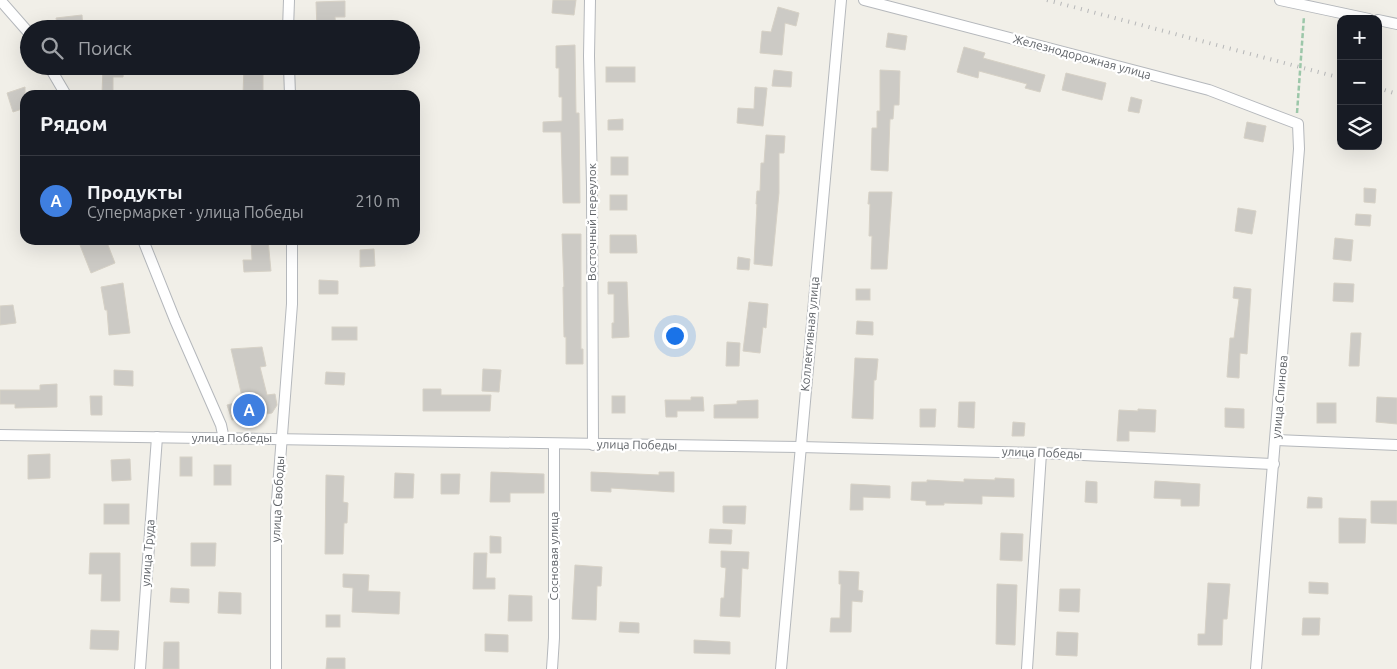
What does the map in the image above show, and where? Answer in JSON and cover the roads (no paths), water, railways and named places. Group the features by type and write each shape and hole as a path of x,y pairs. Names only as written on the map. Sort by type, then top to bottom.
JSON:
{"street":[{"path":"0,0 20,23"},
{"path":"288,20 289,0"},
{"name":"Восточный переулок","path":"590,0 593,445"},
{"name":"Коллективная улица","path":"781,669 841,0"},
{"name":"Железнодорожная улица","path":"864,0 1209,90 1298,124"},
{"path":"1280,0 1305,3 1353,15"},
{"path":"1382,21 1397,24"},
{"path":"54,75 63,90"},
{"path":"289,75 290,90"},
{"name":"улица Спинова","path":"1256,669 1299,149 1298,124"},
{"path":"145,245 175,320 221,425 224,438"},
{"name":"улица Свободы","path":"276,669 276,514 292,304 292,245"},
{"name":"улица Победы","path":"0,435 800,447 1041,453 1274,464"},
{"name":"улица Труда","path":"140,669 157,437"},
{"path":"1276,440 1397,445"},
{"name":"Сосновая улица","path":"552,669 554,638 554,444"},
{"path":"1027,669 1041,453"}],"railway":[{"path":"1047,0 1337,77"},
{"path":"1382,89 1397,94"}],"place":[{"name":"Продукты","path":"249,410"}]}
